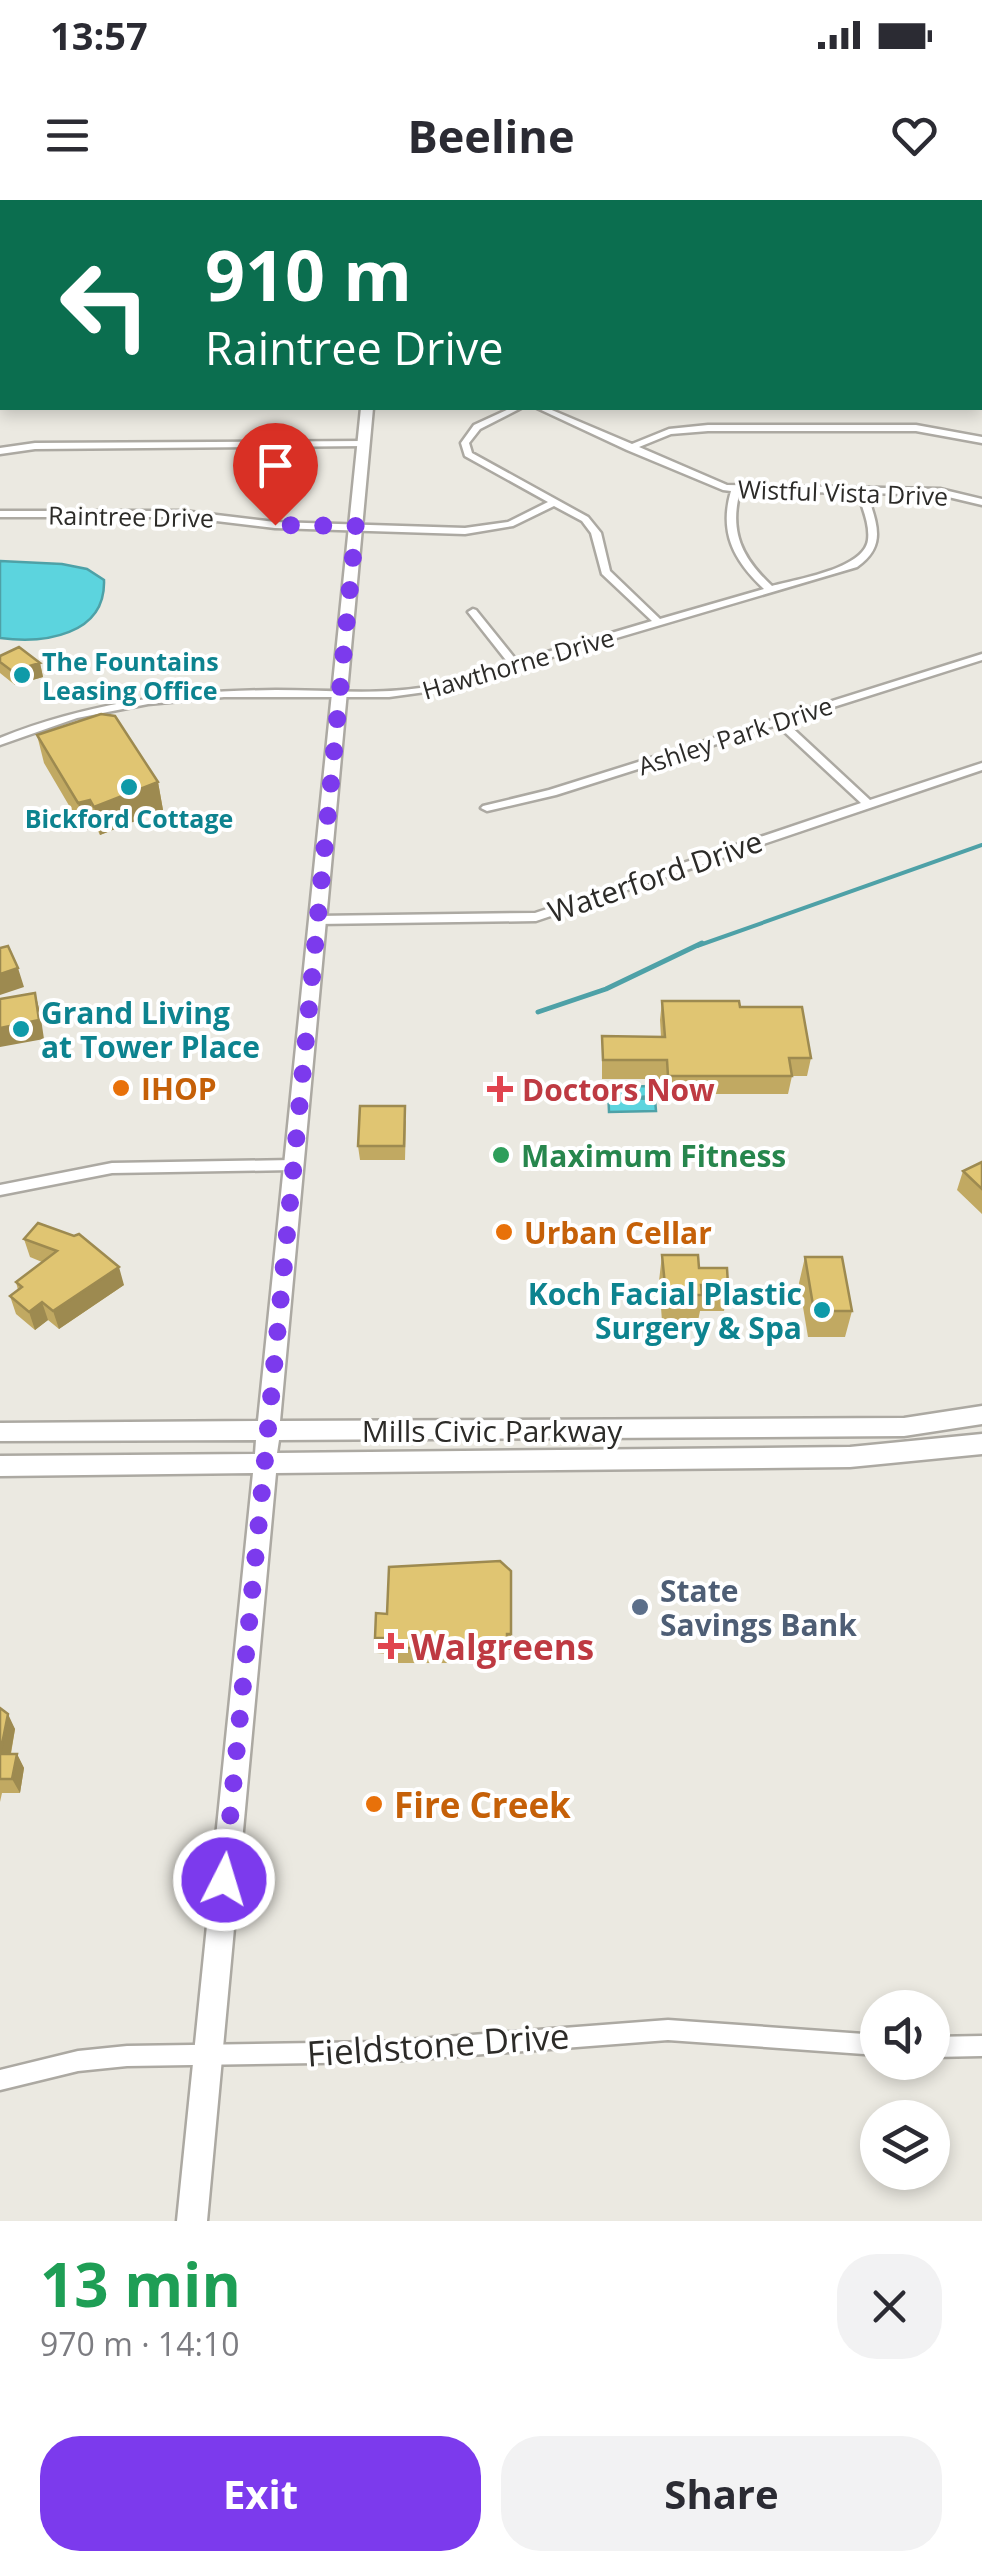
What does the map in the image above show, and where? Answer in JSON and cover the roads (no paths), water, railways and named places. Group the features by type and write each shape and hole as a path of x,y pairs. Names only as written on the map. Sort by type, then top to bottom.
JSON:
{"main road":[{"path":"192,2221 367,410"},
{"name":"Mills Civic Parkway","path":"0,1432 904,1428 982,1414"},
{"name":"Mills Civic Parkway","path":"0,1466 850,1457 982,1444"}],"street":[{"path":"513,410 477,427 467,437 466,448 480,465 555,502 592,526 605,572 659,623"},
{"name":"Wistful Vista Drive","path":"545,410 696,479 736,490 940,492 982,502"},
{"path":"630,448 669,432 708,428 916,428 982,440"},
{"path":"0,451 31,446 364,444"},
{"path":"736,490 730,507 738,554 744,566 771,590"},
{"name":"Hawthorne Drive","path":"0,742 60,718 134,700 191,694 426,690 515,665 854,565 870,554 875,542 862,492"},
{"name":"Raintree Drive","path":"0,514 184,514 275,525 480,530 521,519 555,502"},
{"path":"473,612 515,665"},
{"name":"Ashley Park Drive","path":"487,808 541,797 982,657"},
{"path":"779,721 868,804"},
{"name":"Waterford Drive","path":"317,920 536,916 982,766"},
{"path":"0,1190 112,1168 292,1165"},
{"name":"Fieldstone Drive","path":"0,2080 78,2061 398,2051 668,2030 860,2044"},
{"path":"950,2046 982,2046"}],"water":[{"path":"0,561 87,569 104,580 102,599 84,624 69,632 35,639 0,638"},
{"path":"654,1086 655,1096 622,1098 655,1099 656,1111 609,1112 608,1087"}],"waterway":[{"path":"697,946 982,845"},
{"path":"538,1012 606,989 702,943"}],"place":[{"name":"The Fountains Leasing Office","path":"22,675"},
{"name":"Bickford Cottage","path":"129,787"},
{"name":"Grand Living at Tower Place","path":"21,1029"},
{"name":"IHOP","path":"121,1088"},
{"name":"Doctors Now","path":"500,1089"},
{"name":"Maximum Fitness","path":"501,1155"},
{"name":"Urban Cellar","path":"504,1232"},
{"name":"Koch Facial Plastic Surgery & Spa","path":"822,1310"},
{"name":"State Savings Bank","path":"640,1607"},
{"name":"Walgreens","path":"391,1646"},
{"name":"Fire Creek","path":"374,1804"}]}
